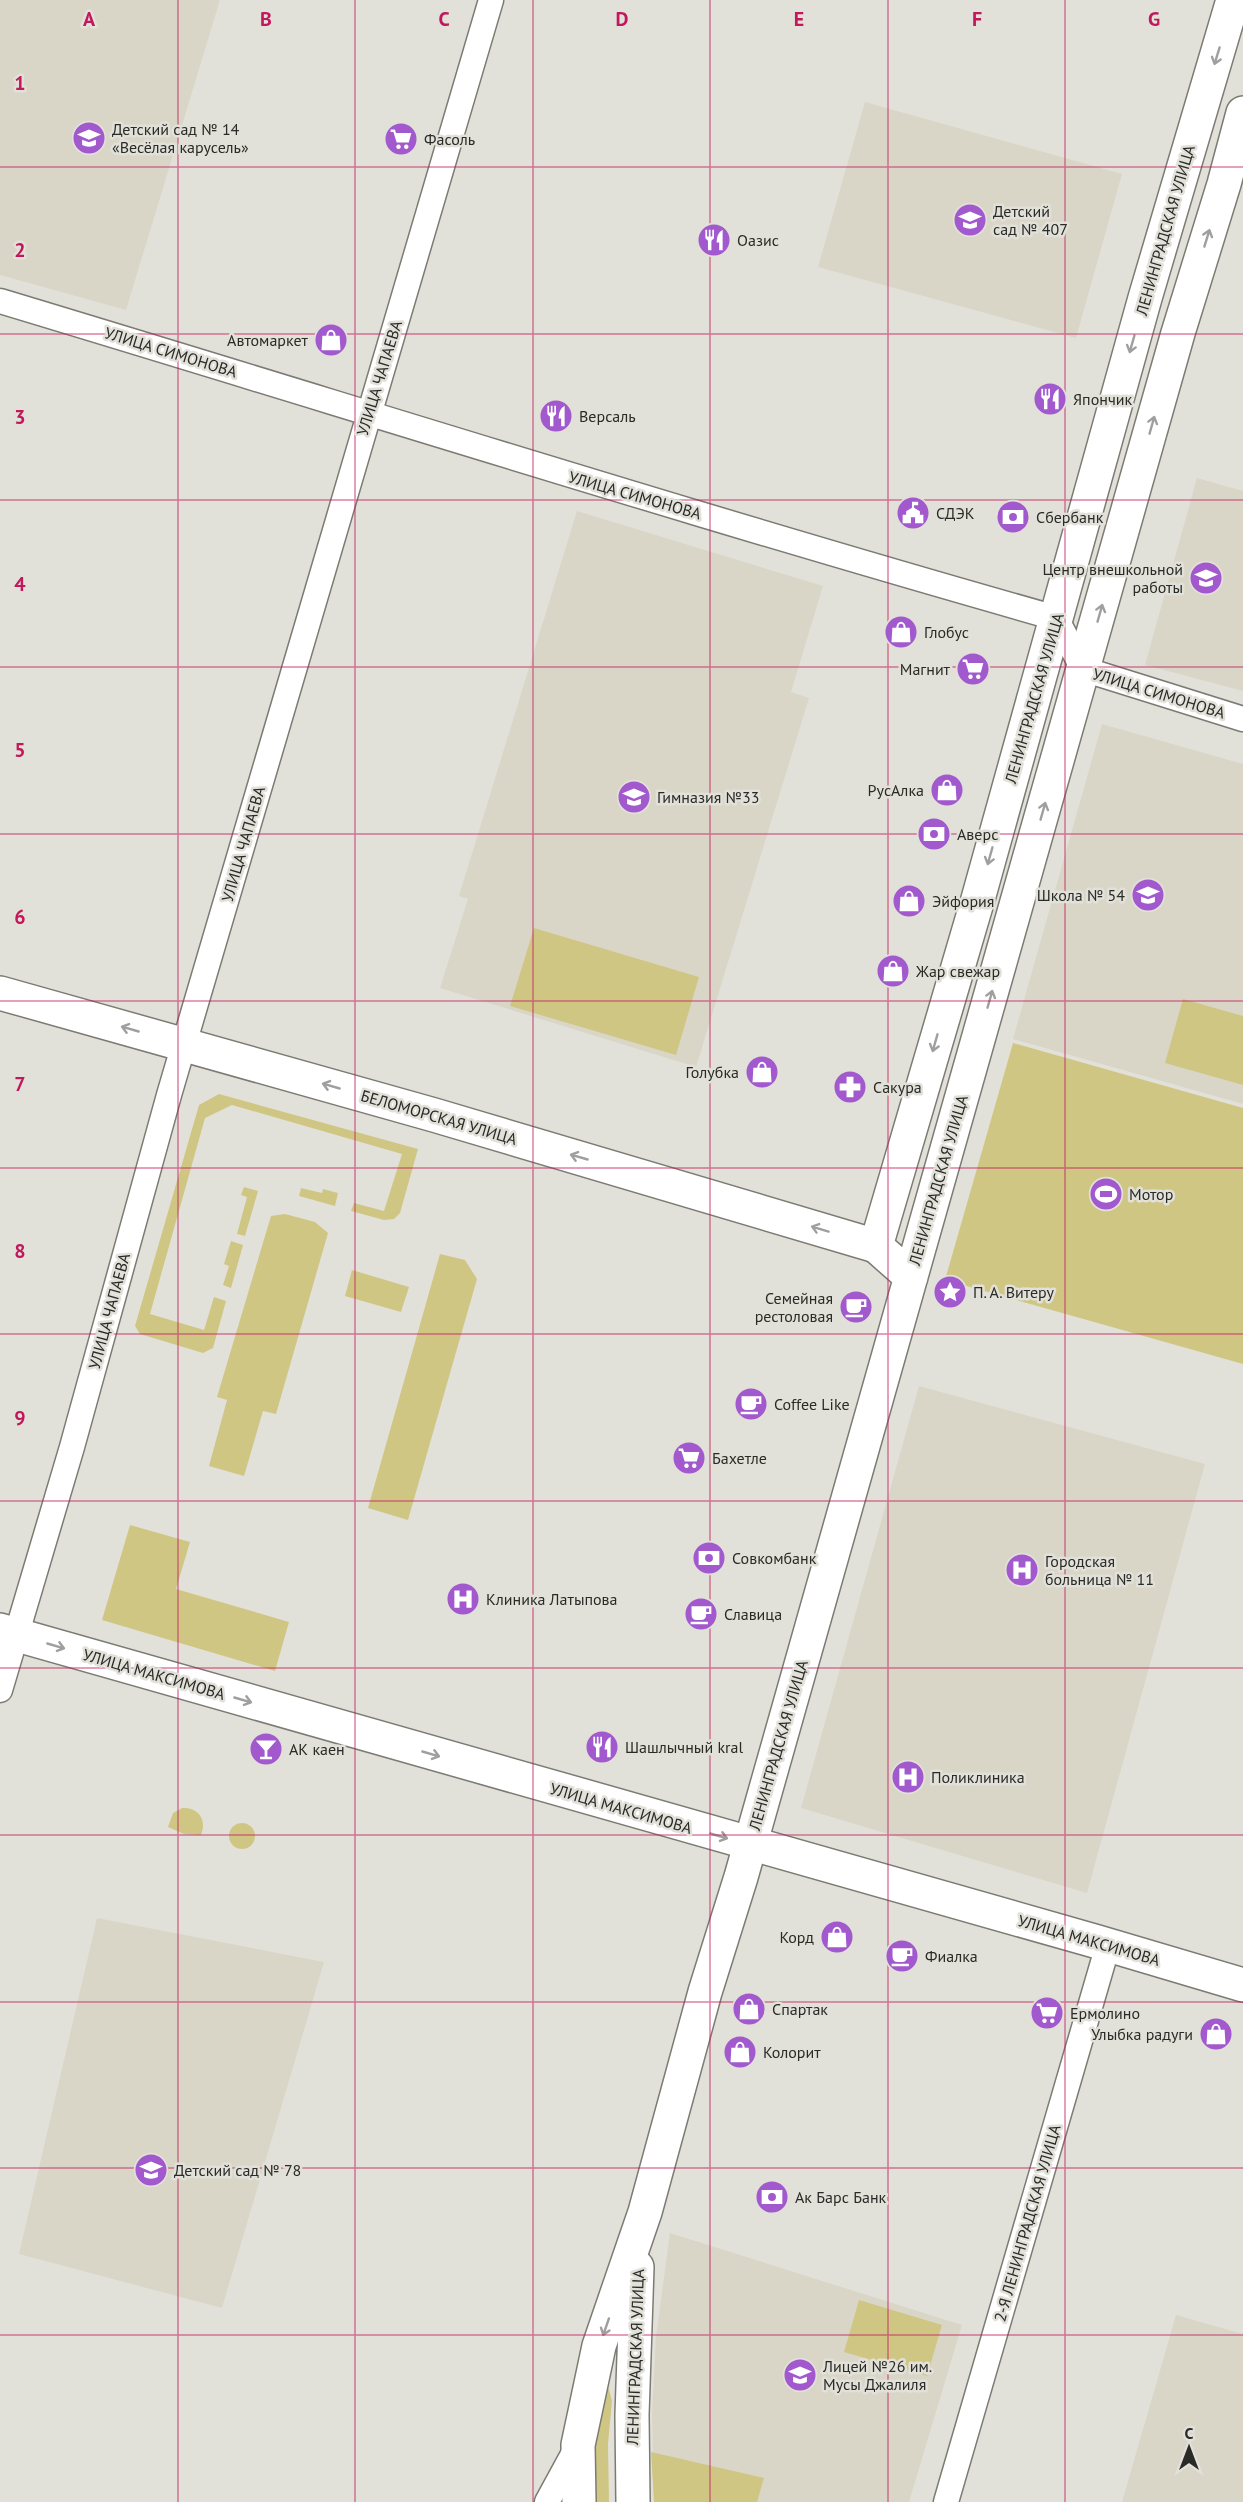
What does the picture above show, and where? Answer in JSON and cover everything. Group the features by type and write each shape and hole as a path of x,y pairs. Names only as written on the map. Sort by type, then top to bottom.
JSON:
{"main road":[{"name":"ЛЕНИНГРАДСКАЯ УЛИЦА","path":"911,1277 876,1246 978,899 1136,330 1233,0"},
{"name":"ЛЕНИНГРАДСКАЯ УЛИЦА","path":"579,2502 578,2445 599,2346 645,2212 705,1992 750,1845 1243,113"},
{"name":"БЕЛОМОРСКАЯ УЛИЦА","path":"0,993 456,1122 876,1246"},
{"name":"УЛИЦА МАКСИМОВА","path":"7,1632 1243,1985"},
{"name":"ЛЕНИНГРАДСКАЯ УЛИЦА","path":"633,2502 632,2415 637,2267 645,2212"}],"street":[{"name":"УЛИЦА ЧАПАЕВА","path":"0,1690 7,1632 72,1447 170,1095 490,0"},
{"name":"УЛИЦА СИМОНОВА","path":"0,301 369,412 570,477 1056,618 1083,669 1243,719"},
{"name":"2-Я ЛЕНИНГРАДСКАЯ УЛИЦА","path":"946,2502 1108,1945"},
{"name":"ЛЕНИНГРАДСКАЯ УЛИЦА","path":"547,2502 578,2445"}],"shaded area":[{"name":"Детский сад № 14 «Весёлая карусель»","path":"0,0 220,0 126,310 0,275"},
{"name":"Детский сад № 407","path":"865,102 1122,174 1076,338 818,267"},
{"name":"Центр внешкольной работы","path":"1197,478 1243,491 1243,691 1145,665"},
{"name":"Гимназия №33","path":"577,511 823,586 791,692 809,698 696,1067 440,988 468,899 459,896"},
{"name":"Школа № 54","path":"1102,724 1243,764 1243,1104 1013,1039"},
{"path":"534,928 699,977 676,1055 510,1006"},
{"path":"1183,999 1243,1016 1243,1085 1165,1063"},
{"name":"Мотор","path":"1013,1043 1243,1108 1243,1364 945,1280"},
{"path":"219,1094 418,1149 400,1213 394,1219 384,1220 351,1211 354,1203 384,1211 402,1154 232,1105 205,1118 150,1314 204,1330 214,1297 226,1301 213,1348 203,1353 140,1334 135,1326 199,1105"},
{"path":"244,1187 258,1191 245,1236 237,1234 247,1197 241,1195"},
{"path":"301,1188 322,1193 323,1189 338,1193 335,1206 299,1196"},
{"path":"285,1214 315,1222 328,1233 276,1414 263,1411 244,1476 209,1466 227,1400 217,1397 271,1216"},
{"path":"231,1241 243,1245 231,1288 223,1285 229,1266 224,1264"},
{"path":"440,1254 465,1260 477,1279 408,1520 368,1508"},
{"path":"352,1270 409,1287 401,1312 345,1296"},
{"name":"Городская больница № 11","path":"919,1386 1205,1464 1087,1893 801,1808"},
{"path":"130,1525 190,1542 176,1589 289,1622 275,1671 102,1620"},
{"path":"182,1808 193,1810 200,1816 203,1824 201,1835 184,1834 168,1827 173,1813"},
{"path":"242,1823 251,1827 255,1836 251,1845 242,1849 233,1845 229,1836 233,1827"},
{"name":"Детский сад № 78","path":"97,1918 324,1962 222,2308 19,2254"},
{"name":"Лицей №26 им. Мусы Джалиля","path":"670,2233 962,2325 909,2502 654,2502 652,2414 656,2336"},
{"path":"859,2300 942,2325 927,2376 844,2352"},
{"path":"1176,2315 1243,2334 1243,2502 1122,2502"},
{"path":"604,2389 609,2389 612,2401 608,2444 609,2502 592,2502 592,2460"},
{"path":"651,2452 764,2478 757,2502 654,2502"}],"place":[{"name":"Детский сад № 14 «Весёлая карусель»","path":"89,138"},
{"name":"Фасоль","path":"401,139"},
{"name":"Детский сад № 407","path":"970,220"},
{"name":"Оазис","path":"714,240"},
{"name":"Автомаркет","path":"331,340"},
{"name":"Япончик","path":"1050,399"},
{"name":"Версаль","path":"556,416"},
{"name":"СДЭК","path":"913,513"},
{"name":"Сбербанк","path":"1013,517"},
{"name":"Центр внешкольной работы","path":"1206,578"},
{"name":"Глобус","path":"901,632"},
{"name":"Магнит","path":"973,669"},
{"name":"РусАлка","path":"947,790"},
{"name":"Гимназия №33","path":"634,797"},
{"name":"Аверс","path":"934,834"},
{"name":"Школа № 54","path":"1148,895"},
{"name":"Эйфория","path":"909,901"},
{"name":"Жар свежар","path":"893,971"},
{"name":"Голубка","path":"762,1072"},
{"name":"Сакура","path":"850,1087"},
{"name":"Мотор","path":"1106,1194"},
{"name":"П. А. Витеру","path":"950,1292"},
{"name":"Семейная рестоловая","path":"856,1307"},
{"name":"Coffee Like","path":"751,1404"},
{"name":"Бахетле","path":"689,1458"},
{"name":"Совкомбанк","path":"709,1558"},
{"name":"Городская больница № 11","path":"1022,1570"},
{"name":"Клиника Латыпова","path":"463,1599"},
{"name":"Славица","path":"701,1614"},
{"name":"Шашлычный kral","path":"602,1747"},
{"name":"АК каен","path":"266,1749"},
{"name":"Поликлиника","path":"908,1777"},
{"name":"Корд","path":"837,1937"},
{"name":"Фиалка","path":"902,1956"},
{"name":"Спартак","path":"749,2009"},
{"name":"Ермолино","path":"1047,2013"},
{"name":"Улыбка радуги","path":"1216,2034"},
{"name":"Колорит","path":"740,2052"},
{"name":"Детский сад № 78","path":"151,2170"},
{"name":"Ак Барс Банк","path":"772,2197"},
{"name":"Лицей №26 им. Мусы Джалиля","path":"800,2375"}]}
